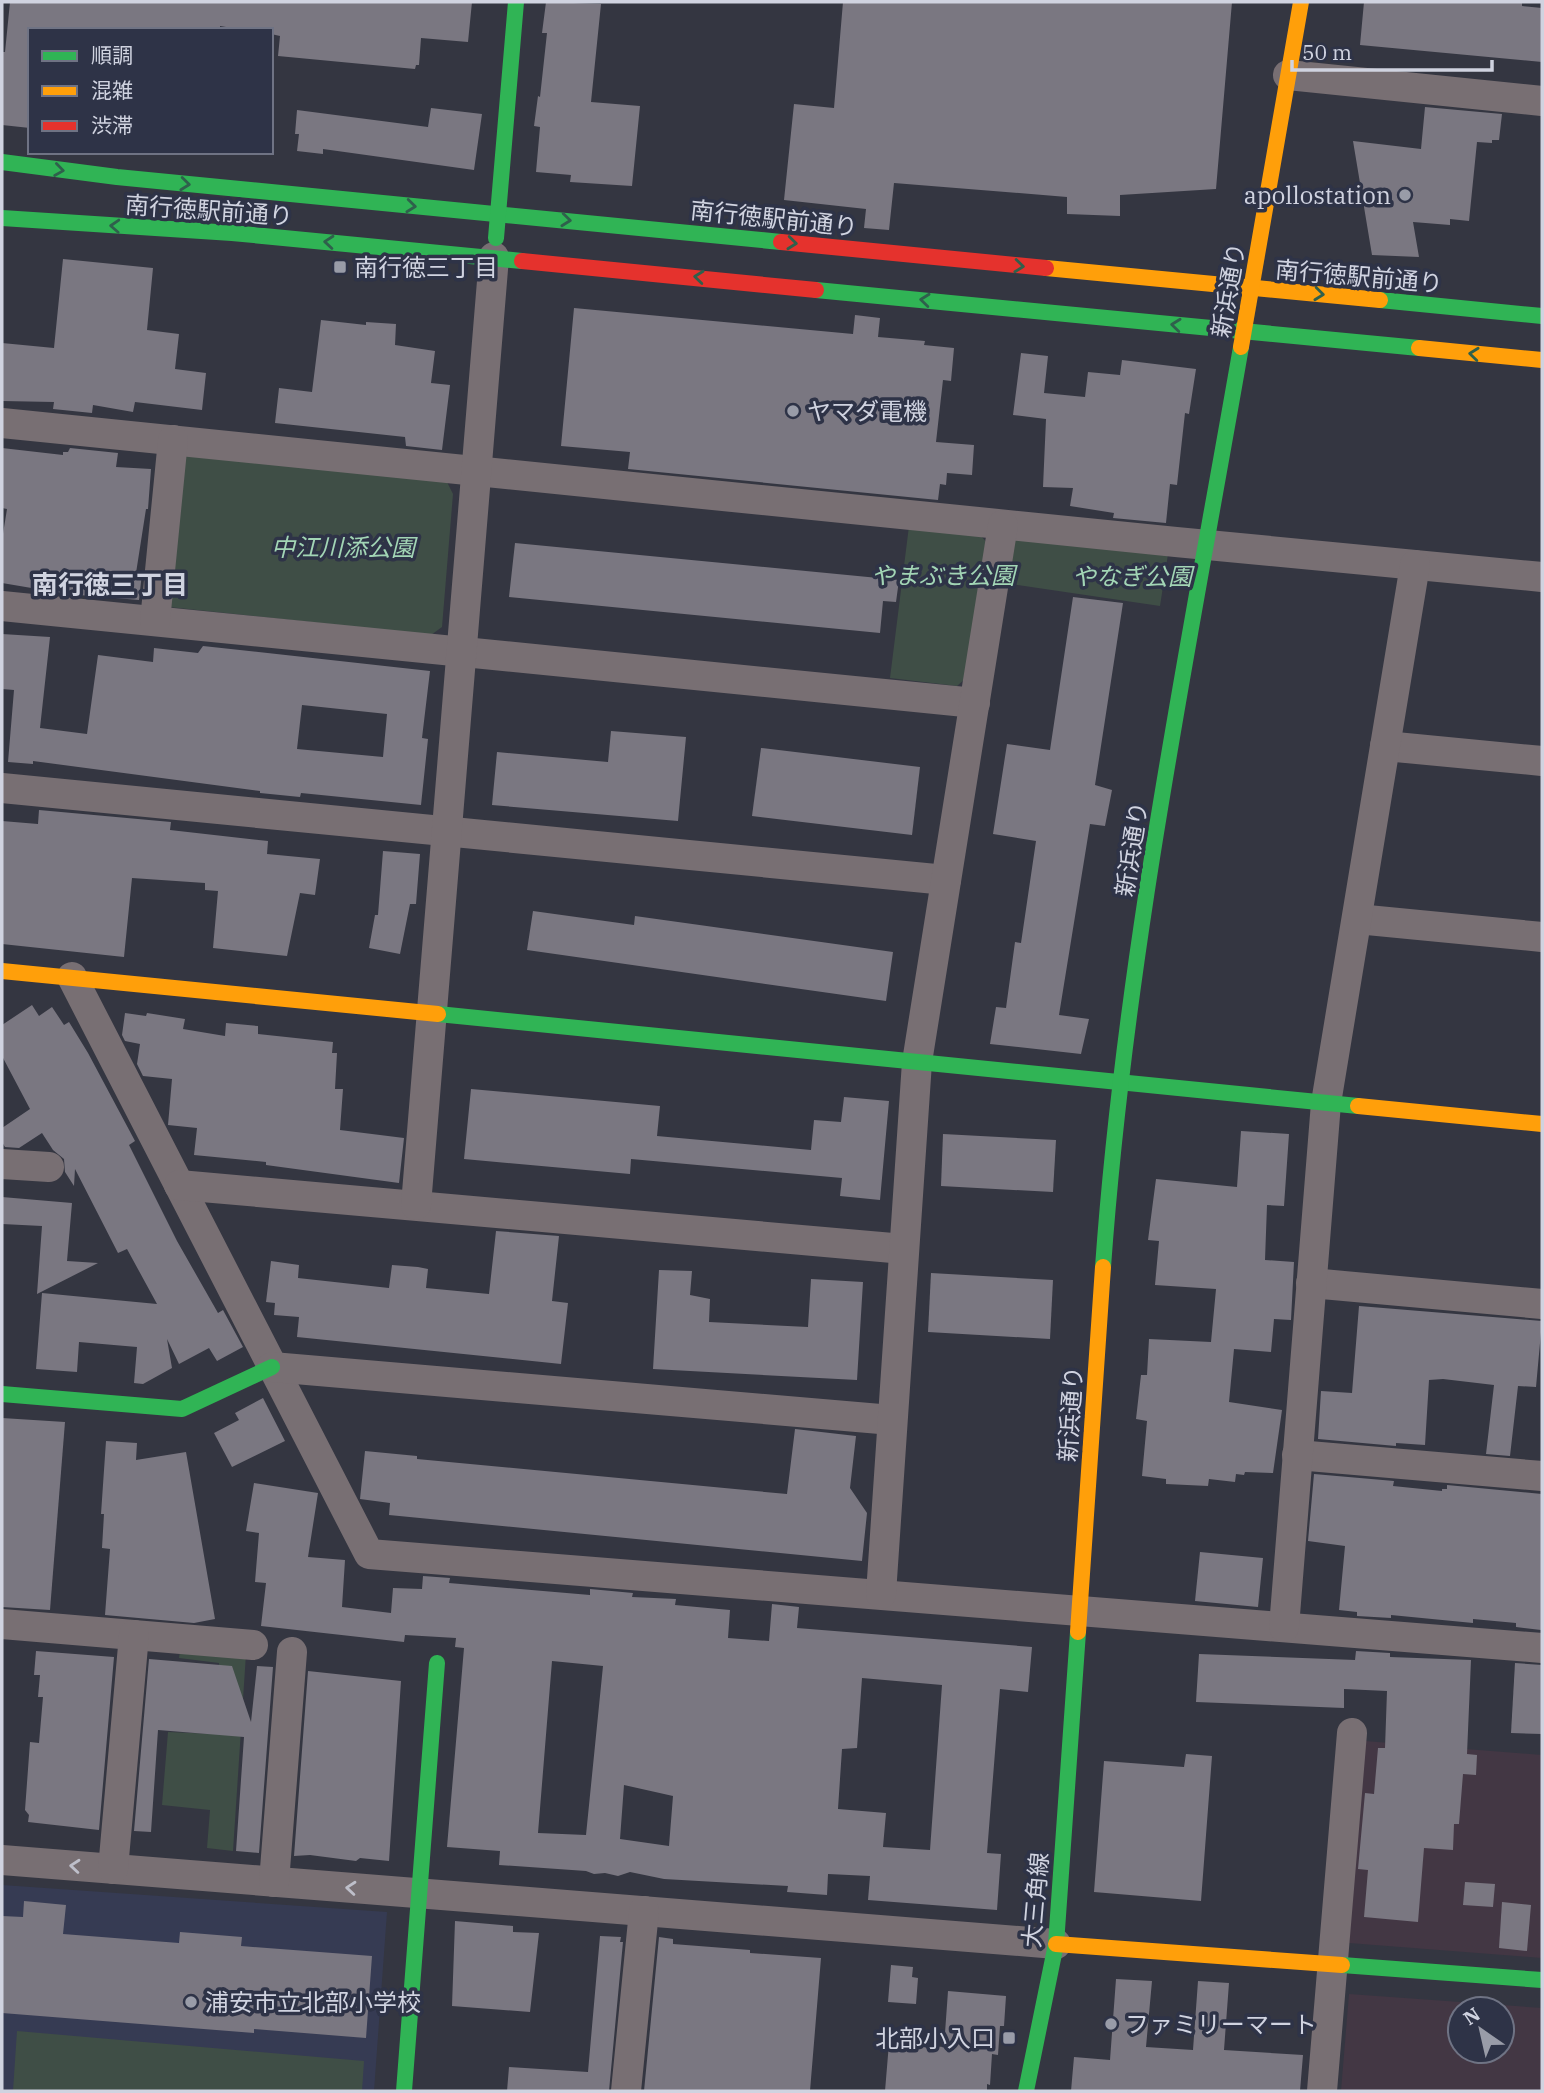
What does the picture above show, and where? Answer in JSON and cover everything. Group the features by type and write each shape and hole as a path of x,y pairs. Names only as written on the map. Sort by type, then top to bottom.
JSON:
{"street":[{"path":"416,1205 516,2"},
{"name":"新浜通り","path":"1073,1712 1109,1184 1121,1082 1151,865 1301,2"},
{"path":"1288,75 1542,101"},
{"name":"南行徳駅前通り","path":"2,162 117,177 1542,316"},
{"name":"南行徳駅前通り","path":"2,218 232,233 494,257 1542,360"},
{"path":"2,423 1542,577"},
{"path":"155,621 173,440"},
{"path":"881,1594 917,1062 1003,525"},
{"path":"1284,1628 1326,1103 1415,565"},
{"path":"2,606 975,703"},
{"path":"1385,747 1542,761"},
{"path":"2,788 946,880"},
{"path":"1357,919 1542,937"},
{"path":"2,971 1542,1124"},
{"path":"72,977 369,1554 1542,1648"},
{"path":"2,1164 50,1167"},
{"path":"179,1185 904,1249"},
{"path":"1311,1283 1542,1304"},
{"path":"2,1394 182,1409 272,1367 892,1420"},
{"path":"1297,1455 1542,1476"},
{"path":"2,1625 253,1645"},
{"path":"113,1869 134,1635"},
{"path":"274,1882 292,1651"},
{"path":"404,2091 437,1663"},
{"name":"大三角線","path":"1026,2091 1056,1944 1073,1712"},
{"path":"1322,2091 1352,1733"},
{"path":"2,1860 1542,1980"},
{"path":"626,2091 644,1911"}],"shaded area":[{"path":"1365,1741 1542,1755 1542,1958 1349,1943"},
{"name":"浦安市立北部小学校","path":"2,1885 387,1912 374,2091 2,2091"},
{"path":"1349,1994 1446,2001 1446,2065 1516,2065 1516,2006 1542,2008 1542,2091 1341,2091"}],"green space":[{"name":"中江川添公園","path":"188,453 446,480 453,494 442,627 431,635 169,607 176,461"},
{"name":"やまぶき公園","path":"909,526 980,535 989,545 966,678 957,686 890,678"},
{"name":"やなぎ公園","path":"1023,536 1168,554 1160,606 1005,583 1012,542"},
{"path":"180,1651 246,1654 233,1851 207,1848 210,1810 162,1805 168,1732 215,1734 219,1663 179,1658"},
{"path":"17,2031 364,2061 362,2091 13,2091"}],"building":[{"path":"10,2 472,2 468,42 421,38 419,65 416,65 415,69 278,56 280,36 273,34 273,28 28,28 28,128 2,125 2,52 5,52"},
{"path":"546,2 601,4 591,102 640,106 632,186 570,182 571,175 536,172 540,127 534,126 547,33 542,33"},
{"path":"843,2 1232,2 1216,189 1120,195 1120,216 1067,214 1067,197 894,183 889,230 864,228 866,209 784,200 794,104 834,108"},
{"path":"1364,2 1522,2 1522,6 1542,8 1542,62 1360,45"},
{"path":"1425,107 1502,114 1499,140 1492,140 1492,143 1477,142 1469,221 1450,219 1450,225 1413,222 1419,257 1372,255 1353,141 1421,149"},
{"path":"431,108 482,114 474,170 323,149 323,154 297,151 297,110 428,127"},
{"path":"63,259 153,268 147,330 179,334 175,369 206,373 202,410 135,402 133,412 93,405 92,413 53,409 54,402 2,401 2,343 54,348"},
{"path":"574,308 853,334 855,315 880,318 878,337 925,341 924,345 954,348 951,381 943,380 936,442 974,445 972,475 947,473 946,485 940,484 938,500 628,469 630,452 561,446"},
{"path":"321,320 366,325 366,322 396,324 395,345 435,351 431,383 450,385 442,450 406,446 405,437 275,423 279,388 312,392"},
{"path":"1021,353 1048,356 1044,393 1085,397 1088,372 1120,375 1122,360 1196,369 1189,414 1185,413 1177,485 1170,484 1166,523 1113,518 1114,513 1070,506 1073,488 1043,487 1046,419 1013,415"},
{"path":"2,448 63,455 63,452 68,452 70,448 118,453 116,467 151,469 148,509 136,573 142,573 139,600 67,594 2,583 2,540 7,509 2,508"},
{"path":"515,543 899,580 896,602 883,601 880,633 509,597"},
{"path":"1073,597 1123,603 1095,785 1112,790 1105,826 1090,824 1059,1015 1089,1019 1081,1054 990,1044 996,1007 1006,1008 1015,942 1021,943 1036,841 993,834 1007,744 1050,750"},
{"path":"2,634 50,637 40,728 87,734 98,655 153,662 154,648 198,653 203,646 430,671 422,738 428,739 421,805 301,793 300,797 260,793 33,761 33,764 8,762 14,690 2,689","holes":["302,705 387,714 383,757 297,749"]},
{"path":"611,731 686,737 678,821 492,805 497,752 608,762"},
{"path":"761,748 920,767 912,835 752,816"},
{"path":"39,810 171,822 170,830 268,841 267,854 320,859 315,895 300,893 287,956 213,948 218,891 205,890 205,883 132,878 124,957 2,944 2,821 38,824"},
{"path":"383,851 420,854 416,904 410,904 400,954 369,948 375,915 378,915"},
{"path":"533,911 634,925 635,916 893,952 886,1001 527,950"},
{"path":"32,1005 39,1016 52,1007 64,1025 69,1022 135,1141 129,1145 177,1241 218,1313 223,1310 243,1347 217,1361 209,1348 179,1364 167,1339 172,1368 143,1384 134,1383 137,1347 79,1342 77,1372 36,1369 42,1293 157,1304 127,1249 118,1253 75,1169 74,1186 65,1172 64,1159 53,1150 42,1133 19,1148 5,1147 2,1142 2,1128 30,1109 2,1056 2,1025"},
{"path":"125,1013 146,1016 147,1013 185,1019 183,1029 225,1036 226,1023 258,1026 258,1034 333,1042 332,1053 337,1053 335,1089 343,1089 340,1130 404,1138 399,1183 266,1165 266,1162 194,1155 197,1128 168,1125 172,1079 143,1076 137,1064 140,1044 125,1041 122,1035"},
{"path":"471,1089 660,1106 657,1136 811,1150 814,1120 841,1122 844,1097 889,1101 880,1200 840,1196 842,1178 631,1159 630,1174 464,1159"},
{"path":"1241,1131 1289,1134 1284,1206 1267,1205 1265,1260 1294,1262 1291,1320 1274,1319 1271,1352 1234,1349 1229,1402 1282,1410 1273,1473 1236,1474 1235,1482 1209,1479 1208,1486 1166,1484 1166,1479 1142,1476 1147,1421 1136,1419 1141,1375 1147,1375 1149,1339 1211,1342 1216,1289 1155,1285 1159,1241 1148,1240 1156,1179 1237,1187"},
{"path":"943,1134 1056,1140 1053,1192 941,1186"},
{"path":"2,1197 72,1203 67,1261 98,1263 37,1294 42,1226 2,1224"},
{"path":"496,1231 559,1236 552,1301 568,1303 561,1364 297,1337 299,1317 274,1315 275,1303 266,1302 271,1261 299,1265 298,1278 389,1288 392,1265 418,1267 428,1269 426,1288 489,1294"},
{"path":"659,1270 692,1271 690,1295 710,1299 709,1322 808,1327 811,1279 863,1282 857,1380 653,1369"},
{"path":"931,1273 1053,1280 1050,1339 928,1332"},
{"path":"1359,1306 1542,1321 1536,1387 1518,1386 1510,1456 1486,1454 1494,1385 1443,1379 1429,1380 1425,1445 1396,1443 1396,1446 1318,1439 1321,1391 1352,1393"},
{"path":"263,1398 285,1441 232,1467 214,1433 239,1420 235,1413"},
{"path":"2,1418 65,1422 50,1610 2,1607"},
{"path":"795,1429 856,1436 850,1488 867,1513 862,1561 389,1515 390,1503 360,1499 365,1451 417,1456 417,1459 787,1494"},
{"path":"106,1441 137,1443 136,1460 186,1452 215,1619 194,1623 105,1615 110,1549 102,1548 104,1514 101,1514"},
{"path":"1314,1474 1394,1481 1393,1486 1442,1491 1447,1489 1447,1485 1542,1494 1541,1630 1516,1627 1516,1623 1473,1619 1473,1623 1391,1615 1391,1618 1357,1616 1357,1612 1339,1610 1345,1546 1308,1541"},
{"path":"254,1483 318,1493 308,1557 345,1560 342,1607 391,1613 393,1588 422,1589 423,1576 450,1578 449,1583 590,1595 590,1589 633,1593 632,1597 676,1599 675,1605 730,1610 728,1638 769,1641 772,1604 799,1607 797,1628 1032,1647 1028,1692 1000,1689 987,1853 1001,1854 997,1910 868,1900 870,1876 828,1874 827,1895 787,1892 788,1886 664,1879 630,1872 618,1876 499,1865 500,1851 447,1847 464,1648 455,1647 456,1638 405,1635 404,1642 261,1626 266,1583 255,1582 259,1533 246,1531","holes":["552,1661 603,1666 586,1835 538,1833","862,1678 942,1685 930,1850 883,1847 886,1813 838,1809 842,1749 857,1748","624,1785 673,1796 669,1846 620,1839"]},
{"path":"1200,1552 1263,1558 1258,1607 1195,1601"},
{"path":"36,1651 114,1657 99,1830 28,1822 29,1815 25,1810 30,1742 39,1743 43,1697 38,1697 40,1675 34,1675"},
{"path":"1356,1651 1390,1653 1390,1657 1471,1660 1467,1754 1477,1755 1476,1775 1463,1774 1459,1824 1454,1824 1453,1850 1424,1848 1418,1922 1364,1917 1368,1870 1358,1869 1365,1793 1374,1794 1378,1748 1385,1748 1387,1691 1344,1689 1344,1708 1196,1702 1199,1654 1355,1660"},
{"path":"149,1659 232,1666 251,1722 257,1666 273,1667 259,1853 236,1851 244,1737 158,1730 151,1832 134,1831"},
{"path":"1515,1663 1542,1665 1542,1734 1511,1733"},
{"path":"308,1671 401,1681 389,1861 294,1856"},
{"path":"1186,1754 1212,1756 1201,1901 1094,1892 1104,1761 1184,1767"},
{"path":"1465,1882 1495,1884 1493,1907 1463,1905"},
{"path":"24,1901 66,1905 63,1934 179,1943 180,1932 242,1937 241,1946 372,1956 366,2038 254,2029 254,2033 2,2013 2,1916 23,1917"},
{"path":"1502,1902 1531,1905 1527,1951 1499,1948"},
{"path":"455,1921 513,1926 513,1932 539,1933 530,2012 452,2006"},
{"path":"600,1936 621,1937 620,1942 623,1942 609,2091 507,2091 509,2067 588,2072"},
{"path":"659,1937 673,1939 673,1944 821,1958 810,2091 644,2091"},
{"path":"891,1965 913,1967 912,1977 918,1978 916,2004 888,2002"},
{"path":"1116,1979 1152,1981 1146,2047 1193,2050 1198,1981 1229,1983 1224,2050 1303,2055 1300,2091 1071,2091 1074,2057 1110,2060"},
{"path":"948,1991 1006,1996 1004,2026 1000,2026 998,2055 992,2054 990,2085 987,2084 987,2091 885,2091 889,2043 944,2047"}],"traffic: fast":[{"path":"496,238 516,2"},
{"path":"2,162 117,177 781,242"},
{"path":"2,218 232,233 522,261"},
{"path":"816,290 1419,348"},
{"path":"1380,300 1542,316"},
{"path":"1103,1267 1113,1151 1142,921 1241,347"},
{"path":"438,1014 1358,1106"},
{"path":"2,1394 182,1409 272,1367"},
{"path":"1026,2091 1056,1944 1078,1632"},
{"path":"404,2091 437,1663"},
{"path":"1342,1965 1542,1980"}],"traffic: slow":[{"path":"1241,347 1301,2"},
{"path":"1046,268 1380,300"},
{"path":"1419,348 1542,360"},
{"path":"2,971 438,1014"},
{"path":"1358,1106 1542,1124"},
{"path":"1078,1632 1103,1267"},
{"path":"1056,1944 1342,1965"}],"traffic: jam":[{"path":"781,242 1046,268"},
{"path":"522,261 816,290"}],"place":[{"name":"apollostation","path":"1405,195"},
{"name":"南行徳三丁目","path":"340,267"},
{"name":"ヤマダ電機","path":"793,411"},
{"name":"浦安市立北部小学校","path":"191,2002"},
{"name":"ファミリーマート","path":"1111,2024"},
{"name":"北部小入口","path":"1009,2038"}],"district":[{"name":"南行徳三丁目","path":"110,584"}]}
